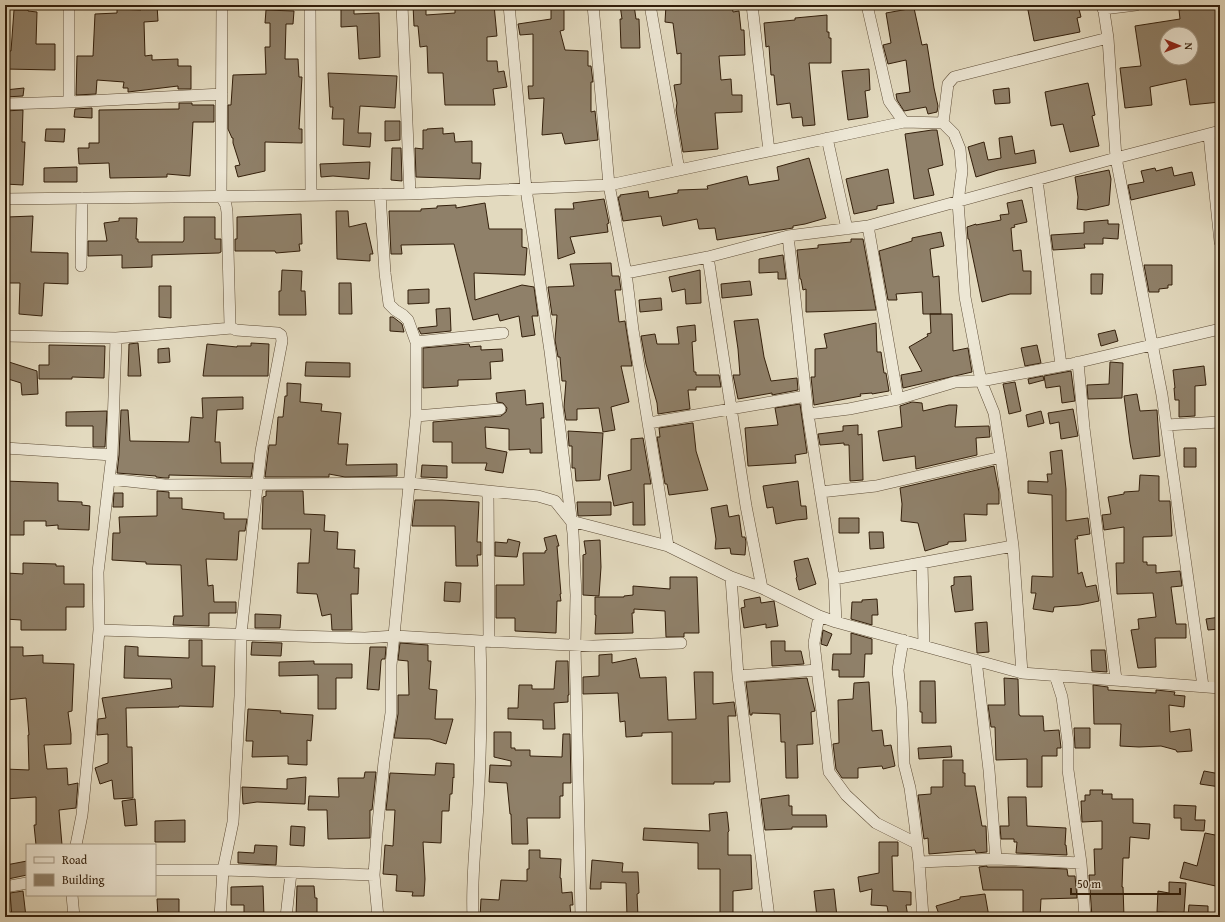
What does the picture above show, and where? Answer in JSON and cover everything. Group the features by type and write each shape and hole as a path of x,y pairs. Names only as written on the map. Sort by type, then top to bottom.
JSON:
{"street":[{"path":"69,5 69,102"},
{"path":"222,5 221,196 226,205 227,212 230,325 232,328"},
{"path":"310,5 311,195"},
{"path":"402,5 410,194"},
{"path":"509,5 526,189 550,351 571,521 576,595 575,644 581,917"},
{"path":"593,5 609,184 626,273 633,330 668,546"},
{"path":"650,5 679,170"},
{"path":"752,5 769,150"},
{"path":"868,5 889,101 904,122"},
{"path":"1136,5 1103,7 1108,38 1116,158 1153,345 1166,425 1203,686"},
{"path":"943,123 948,84 954,77 1108,38"},
{"path":"5,104 222,94"},
{"path":"5,199 410,194 609,184 904,122 943,123 954,134 960,149 962,171 958,202 965,297 981,381 994,413 1001,457 1013,546 1022,673"},
{"path":"626,273 708,257 788,236 868,226 1220,131"},
{"path":"1209,135 1220,242"},
{"path":"827,138 847,228"},
{"path":"1037,180 1061,365"},
{"path":"380,194 385,273 389,304 395,310 403,314 408,320 416,342 416,416 391,665 391,713 383,770 374,875 381,916"},
{"path":"81,266 82,198"},
{"path":"868,226 898,399"},
{"path":"788,236 808,414 834,579 836,622"},
{"path":"708,257 746,506 762,588"},
{"path":"5,336 116,338 232,328 236,330 278,332 281,335 282,341 261,451 240,634 240,696 233,822 223,870 220,917"},
{"path":"808,414 849,409 898,399 955,382 981,381 1078,362 1220,328"},
{"path":"416,342 503,333"},
{"path":"76,844 82,815 89,742 98,630 98,572 112,455 116,338"},
{"path":"1078,362 1084,428 1116,679"},
{"path":"649,423 806,396"},
{"path":"416,416 500,409"},
{"path":"1166,425 1220,422"},
{"path":"5,448 112,455"},
{"path":"820,492 876,486 1001,457"},
{"path":"109,479 165,485 257,483 410,483 538,496 555,501 571,521 668,546 731,577 762,588 820,616 836,622 1022,673 1220,688"},
{"path":"472,917 485,642 488,491"},
{"path":"834,579 1013,546"},
{"path":"922,563 924,646"},
{"path":"731,577 738,676 769,917"},
{"path":"820,616 814,643 829,772 846,795 876,823 916,843"},
{"path":"98,630 344,638 395,636 485,642 575,644 593,646 681,643"},
{"path":"903,640 898,670 902,707 904,764 910,788 919,862 923,917"},
{"path":"976,660 989,770 996,859"},
{"path":"738,676 817,670"},
{"path":"1055,675 1062,697 1068,742 1069,778 1081,863 1086,917"},
{"path":"919,862 996,859 1081,863"},
{"path":"156,870 223,870 374,875"},
{"path":"286,917 291,873"},
{"path":"5,887 26,883"},
{"path":"72,896 74,917"}],"building":[{"path":"141,5 157,5 158,21 144,22 145,56 152,55 152,60 178,59 178,66 191,66 191,89 178,89 178,86 128,92 128,88 123,88 124,82 97,80 96,94 76,95 77,56 93,56 95,14 117,13 117,9 141,10"},
{"path":"341,5 354,5 354,14 379,13 380,57 359,59 357,26 341,27"},
{"path":"413,5 426,5 426,15 455,13 455,5 494,5 497,36 487,37 487,61 497,61 498,72 504,71 507,87 493,89 495,105 445,105 443,73 428,73 427,46 420,47 418,26 414,26"},
{"path":"551,5 564,5 564,30 560,31 565,50 588,51 588,66 591,66 593,82 591,82 591,112 595,111 598,140 565,144 562,133 542,135 544,98 529,99 528,86 533,86 533,34 520,35 518,24 551,19"},
{"path":"620,5 634,5 636,19 639,19 640,48 621,48 620,19 622,19"},
{"path":"666,5 732,5 733,12 739,11 741,30 744,30 745,55 719,56 721,80 731,79 732,95 742,95 742,112 715,113 718,149 683,152 676,110 677,103 674,85 681,84 681,53 677,54 673,23 665,22"},
{"path":"1027,5 1078,5 1081,17 1077,18 1080,32 1034,41"},
{"path":"1207,6 1208,8 1219,7 1220,102 1190,105 1186,79 1150,87 1152,105 1125,108 1120,68 1141,66 1135,26 1180,19 1179,10"},
{"path":"914,8 922,45 927,44 938,106 937,112 928,114 926,107 904,111 897,100 896,94 910,92 906,60 888,64 883,45 891,43 886,13"},
{"path":"14,10 28,10 37,12 36,44 55,44 55,70 5,69 5,51 11,51"},
{"path":"266,10 294,11 293,24 286,24 285,59 298,59 299,77 302,77 299,129 302,129 302,143 265,142 265,171 238,177 235,166 240,165 233,143 233,138 228,129 228,105 231,105 233,75 266,74 265,47 270,47 270,23 265,23"},
{"path":"827,15 827,32 829,32 829,38 831,38 831,63 809,63 815,125 803,126 802,117 792,118 790,103 777,105 774,75 771,75 769,46 766,47 764,23"},
{"path":"869,69 870,90 865,91 868,117 848,120 842,71"},
{"path":"328,73 397,76 395,108 360,106 358,133 371,133 370,147 343,145 344,119 332,119 333,107 330,107"},
{"path":"1088,83 1095,115 1092,116 1099,146 1070,152 1063,124 1051,126 1045,92"},
{"path":"24,88 23,96 5,97 5,90"},
{"path":"1009,88 1010,103 995,104 993,90"},
{"path":"179,103 192,103 192,105 214,105 214,122 193,122 190,176 167,174 167,177 110,178 109,163 79,164 78,148 89,148 89,143 99,143 99,110 179,109"},
{"path":"92,108 92,118 74,117 75,109"},
{"path":"23,110 22,142 25,142 23,185 5,184 5,111"},
{"path":"385,121 400,121 400,140 385,141"},
{"path":"443,128 443,134 454,133 455,142 472,141 472,163 481,163 480,179 416,177 415,148 423,149 423,130"},
{"path":"46,129 65,129 64,142 45,141"},
{"path":"937,130 943,165 928,169 934,195 914,199 905,134"},
{"path":"1012,136 1015,154 1034,150 1036,163 998,170 976,177 968,147 984,142 988,160 1001,158 999,138"},
{"path":"392,148 401,148 402,181 391,180"},
{"path":"809,158 826,218 793,226 793,228 717,240 715,228 699,229 697,219 663,226 661,216 623,221 618,197 620,197 620,195 648,191 649,198 678,193 678,190 708,189 707,186 747,176 749,185 779,180 777,167"},
{"path":"370,162 369,179 333,176 321,177 320,164"},
{"path":"77,167 77,182 44,182 44,168"},
{"path":"1172,167 1174,176 1192,172 1195,185 1131,200 1128,185 1144,182 1141,171 1155,168 1156,171"},
{"path":"888,169 894,203 877,206 877,209 854,214 846,179"},
{"path":"1109,170 1111,179 1109,205 1086,210 1077,209 1078,197 1075,177"},
{"path":"604,199 609,223 607,224 608,232 570,237 575,253 558,259 555,209 574,209 573,203"},
{"path":"1022,200 1027,222 1014,225 1015,227 1011,228 1013,251 1021,250 1023,271 1031,271 1031,294 1010,294 982,302 968,239 967,227 1001,220 1000,215 1009,214 1007,203"},
{"path":"485,203 489,229 522,229 522,247 527,248 525,275 474,273 475,300 522,285 534,287 538,316 532,316 535,335 522,337 519,316 500,321 498,314 473,320 454,244 401,245 402,254 391,254 389,211 421,211 421,209 437,208 437,206 456,205 456,208"},
{"path":"336,211 348,211 349,227 366,223 373,254 370,254 370,261 337,259"},
{"path":"301,214 302,244 299,244 300,251 276,253 275,251 235,251 235,239 237,239 237,217"},
{"path":"33,216 31,252 68,253 68,284 44,283 42,316 19,314 20,283 5,283 5,252 8,252 7,217"},
{"path":"184,217 215,217 215,239 221,239 221,252 152,255 152,267 122,268 122,255 88,256 88,241 107,241 104,223 119,221 119,218 137,218 136,239 138,239 138,242 183,242"},
{"path":"1108,220 1108,224 1119,224 1118,239 1103,238 1103,244 1084,244 1085,248 1053,250 1051,235 1084,233 1084,222"},
{"path":"941,232 944,246 930,249 933,277 939,276 941,314 923,314 922,292 896,294 897,300 888,300 879,251 912,241 912,238"},
{"path":"851,239 863,239 876,310 806,312 806,289 803,290 800,279 797,250 818,248 818,245 851,242"},
{"path":"783,255 786,279 778,279 778,272 759,273 759,259"},
{"path":"611,263 612,276 619,276 621,290 615,290 619,322 625,321 632,366 621,366 629,402 611,407 615,430 603,432 599,408 577,409 577,420 566,420 564,407 566,381 562,381 560,357 558,357 555,340 557,315 552,315 548,287 574,286 570,264"},
{"path":"1144,265 1172,265 1172,285 1168,285 1168,288 1159,289 1159,292 1149,292"},
{"path":"282,270 302,271 301,291 305,291 306,315 279,315 279,291 281,291"},
{"path":"700,270 701,303 686,304 685,289 672,292 669,277"},
{"path":"1091,274 1103,274 1102,294 1091,294"},
{"path":"750,281 752,295 722,298 721,284"},
{"path":"339,283 351,283 352,314 339,314"},
{"path":"159,286 171,286 171,318 159,317"},
{"path":"429,289 429,303 408,304 408,290"},
{"path":"661,298 662,310 640,312 639,300"},
{"path":"450,308 451,331 421,334 418,328 437,326 436,309"},
{"path":"930,314 952,314 953,351 968,348 972,372 903,388 901,375 922,371 909,347 928,336 927,334 931,333"},
{"path":"390,317 393,317 402,324 404,332 390,331"},
{"path":"758,319 764,357 771,381 797,378 798,390 738,399 733,375 740,375 734,321"},
{"path":"876,323 877,352 881,352 884,373 886,373 889,391 872,394 860,394 861,396 814,405 811,377 815,377 815,349 827,348 824,334"},
{"path":"695,325 696,341 692,342 694,372 696,372 696,375 719,375 721,387 696,387 696,390 688,390 690,409 658,414 657,403 646,364 641,336 655,334 657,344 679,344 677,327"},
{"path":"1115,330 1118,341 1101,346 1098,334"},
{"path":"138,343 141,376 128,376 129,344"},
{"path":"251,343 269,344 268,376 203,376 207,344 237,347 251,346"},
{"path":"469,344 470,347 481,346 481,350 502,349 503,361 490,362 491,379 458,380 458,386 423,388 423,348"},
{"path":"49,345 105,346 104,378 72,377 72,379 39,379 39,365 49,365"},
{"path":"1037,345 1041,363 1025,366 1021,348"},
{"path":"169,348 170,362 158,363 158,349"},
{"path":"9,362 37,371 38,394 22,395 21,383 5,378"},
{"path":"306,362 350,363 350,377 305,376"},
{"path":"1110,362 1123,363 1122,398 1088,399 1087,385 1109,384"},
{"path":"1204,366 1206,385 1195,386 1195,416 1179,417 1179,400 1175,400 1173,370"},
{"path":"1071,371 1075,401 1062,403 1060,386 1046,388 1044,376"},
{"path":"1043,376 1044,380 1029,384 1028,379"},
{"path":"1015,382 1021,411 1009,414 1003,384"},
{"path":"287,383 301,384 300,402 322,404 321,411 341,413 338,444 348,444 346,465 397,464 397,476 345,477 329,474 329,477 265,477 269,445 276,445 278,417 283,417 285,396 287,396"},
{"path":"525,390 526,405 543,403 544,418 541,418 542,453 530,453 530,449 509,450 509,429 485,427 486,448 507,452 503,473 485,470 487,463 452,463 452,442 433,442 433,422 501,416 506,412 507,408 503,403 497,402 496,393"},
{"path":"1137,394 1140,411 1157,410 1160,456 1133,459 1124,396"},
{"path":"243,397 243,409 217,410 215,442 220,442 221,463 253,463 251,477 169,475 169,478 165,478 117,473 121,410 128,410 130,441 189,442 191,417 203,418 202,398"},
{"path":"912,402 922,403 923,411 949,405 957,405 955,427 989,426 990,437 976,438 977,455 916,469 915,456 883,461 878,431 902,427 900,406"},
{"path":"800,404 807,453 795,455 796,463 748,466 745,428 778,425 775,408"},
{"path":"1073,409 1078,436 1061,439 1059,422 1050,424 1048,413"},
{"path":"107,411 105,447 93,447 93,426 66,426 66,412"},
{"path":"1041,411 1044,423 1028,427 1026,415"},
{"path":"693,423 696,451 708,490 669,495 667,484 665,484 657,437 660,437 659,428"},
{"path":"858,425 858,435 862,434 863,480 850,481 849,445 844,445 844,443 820,445 818,434 843,431 843,426"},
{"path":"568,431 603,433 600,480 576,481 575,468 572,468 572,446 569,446"},
{"path":"643,438 651,484 644,484 645,525 633,525 633,502 614,506 608,475 631,470 631,439"},
{"path":"1184,448 1196,448 1196,467 1184,467"},
{"path":"1062,450 1066,489 1066,521 1088,518 1090,534 1077,536 1078,539 1075,539 1078,574 1082,572 1086,587 1096,585 1099,601 1080,605 1054,607 1053,612 1033,609 1036,593 1031,593 1032,576 1053,577 1052,495 1028,493 1028,481 1048,482 1047,474 1052,474 1050,452"},
{"path":"422,465 447,466 447,478 421,477"},
{"path":"994,466 999,492 999,504 987,504 987,515 964,514 966,541 948,542 948,544 925,551 918,523 901,521 902,504 900,488"},
{"path":"1140,475 1159,476 1159,501 1170,501 1172,536 1143,537 1143,562 1147,562 1147,565 1156,565 1156,573 1180,571 1182,586 1171,587 1176,624 1186,624 1186,638 1155,638 1156,667 1138,668 1131,630 1139,629 1138,619 1156,617 1153,593 1117,594 1116,563 1124,563 1124,527 1104,530 1102,515 1111,514 1108,497 1124,494 1124,492 1139,491"},
{"path":"5,481 58,483 58,501 82,502 82,505 90,506 89,530 58,529 58,525 46,526 46,521 24,521 24,535 8,535 8,494 5,493"},
{"path":"798,481 801,506 806,506 807,519 776,524 773,507 767,508 763,486"},
{"path":"157,491 169,492 169,498 182,498 182,509 224,513 224,519 247,519 245,531 239,531 237,560 206,559 208,586 213,585 214,602 236,602 236,613 209,613 209,626 173,625 174,616 183,616 181,565 146,564 146,562 112,560 113,533 120,533 119,517 157,516"},
{"path":"266,491 303,491 304,514 325,515 324,531 338,532 337,549 355,550 354,568 359,568 358,594 351,594 352,630 332,630 331,614 322,616 317,594 297,593 298,563 309,563 311,529 262,529 263,497 266,496"},
{"path":"114,493 123,493 123,507 113,507"},
{"path":"415,500 479,502 477,542 481,542 481,555 477,555 478,566 456,566 455,526 412,526"},
{"path":"577,502 611,502 611,515 578,516"},
{"path":"727,505 729,517 739,515 742,537 745,537 746,542 745,555 731,554 730,548 715,549 716,539 711,508"},
{"path":"839,518 859,518 859,533 839,533"},
{"path":"869,532 883,532 884,548 870,549"},
{"path":"556,535 559,546 557,546 561,601 557,601 556,633 515,631 515,618 496,618 496,585 524,585 523,553 545,553 547,550 544,538"},
{"path":"508,539 520,542 517,557 495,556 495,542 507,543"},
{"path":"600,540 601,567 599,596 583,595 583,555 586,554 584,541"},
{"path":"808,558 816,584 799,590 794,561"},
{"path":"23,563 56,564 56,566 64,566 64,584 84,584 84,607 66,607 66,630 21,630 21,620 5,619 7,573 23,574"},
{"path":"971,576 973,610 955,612 951,586 954,585 954,577"},
{"path":"670,577 697,577 699,633 684,633 684,637 666,637 665,611 634,609 634,613 632,613 633,633 595,634 595,597 624,597 633,595 633,586 670,589"},
{"path":"445,582 461,583 460,602 444,601"},
{"path":"760,597 761,603 774,601 778,626 766,628 766,624 744,628 741,608 745,607 744,600"},
{"path":"877,599 878,615 872,615 872,625 851,619 852,602"},
{"path":"255,614 281,615 280,628 255,628"},
{"path":"1220,617 1220,629 1208,630 1206,619"},
{"path":"987,622 989,652 977,653 975,623"},
{"path":"823,630 832,634 827,646 821,644"},
{"path":"851,633 872,639 872,654 865,654 864,677 839,677 839,670 832,670 833,654 851,654"},
{"path":"189,640 202,640 202,666 215,666 213,707 179,706 126,708 127,747 132,747 133,798 114,799 112,780 100,784 95,768 108,763 108,734 97,735 98,719 106,718 102,698 172,688 171,679 124,678 125,646 138,647 138,656 189,658"},
{"path":"771,641 785,641 785,651 801,651 804,664 772,666"},
{"path":"252,642 282,643 281,656 251,655"},
{"path":"400,643 428,645 428,661 431,661 429,689 437,690 435,719 453,719 446,744 430,739 394,738 398,714 398,695 409,695 408,661 398,660"},
{"path":"5,647 23,647 23,656 43,655 43,663 74,664 72,711 68,712 71,744 44,745 47,769 67,768 68,785 78,783 76,808 59,810 62,844 36,844 34,825 36,825 36,797 5,799 5,769 29,770 29,735 26,698 6,700"},
{"path":"370,647 386,647 385,659 382,659 381,661 379,690 367,689"},
{"path":"1091,650 1105,650 1107,672 1092,671"},
{"path":"612,654 612,663 636,658 640,678 666,677 668,720 696,719 694,672 713,672 713,704 734,702 736,716 728,716 730,782 714,782 714,784 672,784 672,732 642,733 642,736 626,737 625,721 620,722 618,693 583,694 583,677 599,676 599,655"},
{"path":"314,661 314,664 352,664 352,678 336,678 336,709 318,709 318,675 279,676 279,662"},
{"path":"556,661 568,661 569,695 568,702 554,703 555,729 543,729 543,720 508,719 508,708 518,708 519,685 532,685 532,689 554,689"},
{"path":"807,678 815,711 811,712 813,744 797,745 798,778 786,778 785,742 781,742 780,714 752,713 752,715 750,715 746,682"},
{"path":"1004,678 1018,679 1020,716 1043,716 1044,731 1059,730 1061,748 1057,748 1057,756 1042,756 1042,787 1027,787 1027,759 996,760 995,727 991,727 988,705 1005,705"},
{"path":"920,681 935,681 936,723 922,723 922,712 920,712"},
{"path":"869,682 872,731 882,730 884,746 891,745 895,766 883,769 882,766 858,768 858,778 842,778 836,769 833,744 839,743 838,700 853,699 854,683"},
{"path":"1093,685 1108,687 1108,690 1156,693 1156,690 1175,692 1174,695 1185,696 1184,707 1169,705 1170,732 1190,729 1192,751 1177,752 1176,750 1161,746 1120,746 1121,724 1094,724"},
{"path":"248,709 313,715 311,741 307,740 307,765 288,764 288,756 252,757 253,741 246,741"},
{"path":"1074,728 1090,728 1090,748 1075,748"},
{"path":"494,732 511,732 511,748 515,748 515,750 530,750 530,756 562,757 563,734 570,734 571,783 563,783 563,796 560,796 560,818 527,818 528,844 512,844 511,814 507,783 489,782 490,765 511,766 511,761 494,757"},
{"path":"951,746 952,757 919,759 918,748"},
{"path":"943,760 963,760 965,786 975,786 982,826 986,826 987,852 976,853 975,850 929,854 928,838 924,839 918,795 931,794 931,787 943,787"},
{"path":"436,763 454,764 454,778 453,777 452,794 450,794 449,811 442,811 441,843 423,842 425,879 424,896 412,896 413,892 396,891 397,875 383,874 385,845 393,846 395,810 386,810 390,773 435,775"},
{"path":"1204,771 1220,774 1220,787 1200,784"},
{"path":"365,772 376,772 372,810 370,810 370,838 328,839 327,810 308,810 309,796 339,797 338,778 364,778"},
{"path":"306,777 305,804 257,802 243,804 242,787 287,789 287,779"},
{"path":"1090,790 1103,790 1102,794 1112,794 1112,799 1133,799 1133,823 1150,824 1149,839 1130,837 1129,858 1123,858 1122,887 1124,917 1092,917 1089,875 1095,875 1094,849 1102,849 1102,821 1082,822 1081,801 1085,801 1085,795 1090,795"},
{"path":"789,795 789,806 792,806 792,815 826,815 827,827 792,827 792,829 765,830 761,799"},
{"path":"1008,797 1026,797 1027,826 1066,828 1065,845 1067,855 1016,853 1017,842 1014,842 1014,839 1001,839 1000,826 1009,826"},
{"path":"135,799 137,825 125,826 122,801"},
{"path":"1174,805 1196,806 1195,820 1205,820 1204,831 1181,830 1181,818 1174,818"},
{"path":"727,812 729,831 728,855 751,855 752,889 733,891 733,917 720,917 720,869 698,869 698,843 643,840 644,828 710,831 709,814"},
{"path":"185,820 185,842 155,842 155,821"},
{"path":"291,826 305,827 304,846 290,845"},
{"path":"1205,833 1220,836 1220,887 1180,878 1184,862 1197,866"},
{"path":"879,842 898,842 898,856 892,856 893,891 911,892 911,905 906,905 908,917 889,917 887,906 871,905 872,889 860,892 858,877 879,873"},
{"path":"255,845 277,846 276,865 238,863 238,852 254,853"},
{"path":"529,850 540,850 540,858 561,859 560,878 562,893 572,892 573,905 570,905 571,917 480,917 481,899 499,900 501,880 527,881 527,869 529,869"},
{"path":"592,860 623,863 622,872 638,872 638,917 627,917 626,883 601,882 601,889 590,889"},
{"path":"26,861 26,875 8,879 6,865"},
{"path":"979,867 1067,869 1068,876 1075,876 1077,898 1041,899 1040,917 1023,917 1023,890 983,890"},
{"path":"1169,882 1186,883 1184,913 1157,912 1158,891 1169,893"},
{"path":"263,886 264,917 244,917 244,905 231,905 231,887"},
{"path":"297,886 314,886 315,898 317,898 317,917 296,917"},
{"path":"834,889 837,917 817,917 814,891"},
{"path":"23,891 26,917 12,917 10,893"},
{"path":"985,894 989,917 940,917 936,906 960,899 960,897"},
{"path":"157,899 179,899 179,917 158,917"},
{"path":"1189,905 1208,906 1208,917 1188,917"}]}
